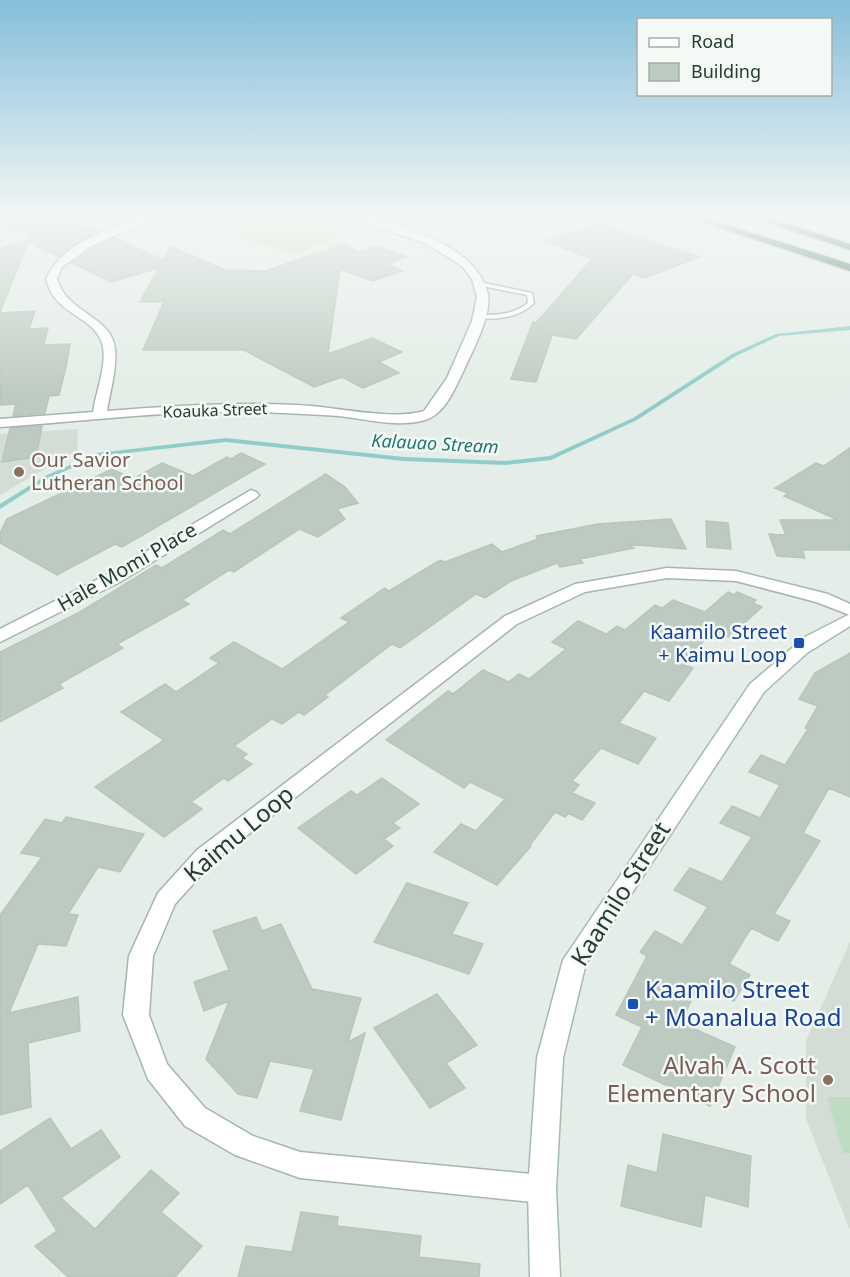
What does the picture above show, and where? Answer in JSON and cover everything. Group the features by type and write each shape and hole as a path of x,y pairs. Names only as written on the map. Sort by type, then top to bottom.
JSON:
{"street":[{"path":"52,276 50,283 55,293 102,331 109,344 99,416"},
{"path":"475,276 483,297 479,317"},
{"name":"Koauka Street","path":"0,423 214,408 274,408 411,418 429,414 444,399 479,317"},
{"name":"Hale Momi Place","path":"0,636 114,578 251,495"},
{"name":"Kaimu Loop","path":"542,1189 300,1165 244,1146 195,1117 158,1071 136,1015 141,956 166,899 205,856 511,620 581,588 666,573 736,576 822,598 850,610"},
{"name":"Kaamilo Street","path":"545,1277 542,1189 550,1058 575,960 757,688 790,655 825,630 850,619"}],"lane":[{"path":"479,284 530,294 531,303 521,313 506,317 479,317"}],"shaded area":[{"name":"Our Savior Lutheran School","path":"78,429 77,450 0,495 0,434"},
{"name":"Alvah A. Scott Elementary School","path":"850,942 850,1230 806,1119 806,1041"}],"green space":[{"path":"827,1097 850,1097 850,1153 843,1153"}],"building":[{"path":"0,276 15,276 0,312"},
{"path":"98,276 133,276 111,282"},
{"path":"155,276 339,276 328,354 372,338 402,352 379,362 399,373 363,388 342,377 314,387 244,350 143,350 164,302 140,302"},
{"path":"358,276 389,276 373,281"},
{"path":"577,276 632,276 576,339 552,335 536,382 511,379 533,322 536,323"},
{"path":"35,311 29,329 48,328 44,345 70,344 66,367 59,395 49,396 45,413 13,416 16,404 0,405 0,313"},
{"path":"42,426 36,457 2,462 10,428"},
{"path":"850,448 850,550 802,550 805,558 777,556 769,534 786,535 780,520 838,520 784,496 788,493 775,488 816,463 824,466"},
{"path":"241,453 265,464 122,547 115,544 57,575 0,543 0,533 7,519 112,469 133,479 162,463 193,476 227,457 231,459"},
{"path":"326,474 345,487 358,503 337,509 345,519 318,537 299,529 234,572 229,570 182,600 189,604 117,644 123,648 59,684 63,688 0,722 0,652 80,612 156,565 162,568 223,530 230,534"},
{"path":"671,519 686,549 625,544 634,548 580,559 583,563 560,567 557,563 511,581 485,598 476,594 400,648 392,644 325,695 328,697 304,715 299,712 282,724 272,719 234,746 247,754 242,758 252,764 228,781 224,778 191,802 202,809 164,837 95,787 164,740 121,712 165,684 176,692 219,663 210,658 234,642 282,669 349,622 341,618 385,588 389,591 440,560 445,562 492,544 502,552 538,539 536,536 598,524"},
{"path":"706,521 728,523 731,549 707,547"},
{"path":"728,592 734,595 737,592 756,600 753,603 762,607 729,637 715,631 679,663 693,668 669,701 644,691 619,723 656,738 638,764 601,748 572,781 579,785 572,793 595,803 582,820 568,813 565,817 555,812 531,846 497,885 434,852 461,824 476,831 505,799 470,782 464,788 386,740 448,691 453,694 483,670 509,682 519,674 529,679 566,649 552,642 578,621 606,634 617,626 625,630 655,605 662,608 673,600 705,612"},
{"path":"850,653 850,797 829,788 803,833 820,841 774,914 790,921 778,941 751,928 729,964 750,975 734,1001 699,983 681,1023 735,1047 710,1106 623,1065 642,1027 616,1015 647,956 640,952 655,931 682,945 708,907 674,890 690,868 722,882 752,837 720,823 732,806 760,818 780,785 749,772 761,755 785,765 808,729 805,728 818,706 799,699 815,673"},
{"path":"382,778 419,804 393,823 400,828 384,839 393,846 356,874 298,828 351,791 357,795"},
{"path":"66,817 144,834 120,872 98,867 68,914 78,915 66,946 38,944 9,1013 78,997 80,1031 28,1043 31,1107 0,1115 0,915 42,857 21,853 45,819 62,823"},
{"path":"407,883 468,903 452,934 483,944 469,974 374,942"},
{"path":"256,917 262,931 281,924 312,989 361,998 348,1042 365,1033 341,1120 300,1111 314,1069 270,1061 257,1098 238,1094 206,1059 229,1001 204,1011 194,982 229,970 213,931"},
{"path":"437,994 477,1045 446,1063 465,1088 430,1108 374,1028"},
{"path":"50,1118 71,1149 101,1130 120,1157 61,1198 95,1229 151,1170 179,1193 161,1212 202,1246 175,1277 68,1277 35,1246 57,1231 28,1185 0,1204 0,1151"},
{"path":"663,1134 751,1156 748,1207 705,1195 701,1227 621,1206 628,1165 657,1173"},
{"path":"301,1212 338,1217 337,1226 421,1236 419,1257 480,1264 479,1277 238,1277 246,1246 292,1252"}],"waterway":[{"name":"Kalauao Stream","path":"0,507 47,477 99,454 226,440 404,459 505,463 551,458 635,419 734,355 778,335 850,328"}],"place":[{"name":"Our Savior Lutheran School","path":"19,472"},
{"name":"Kaamilo Street + Kaimu Loop","path":"799,643"},
{"name":"Kaamilo Street + Moanalua Road","path":"633,1004"},
{"name":"Alvah A. Scott Elementary School","path":"828,1080"}]}
